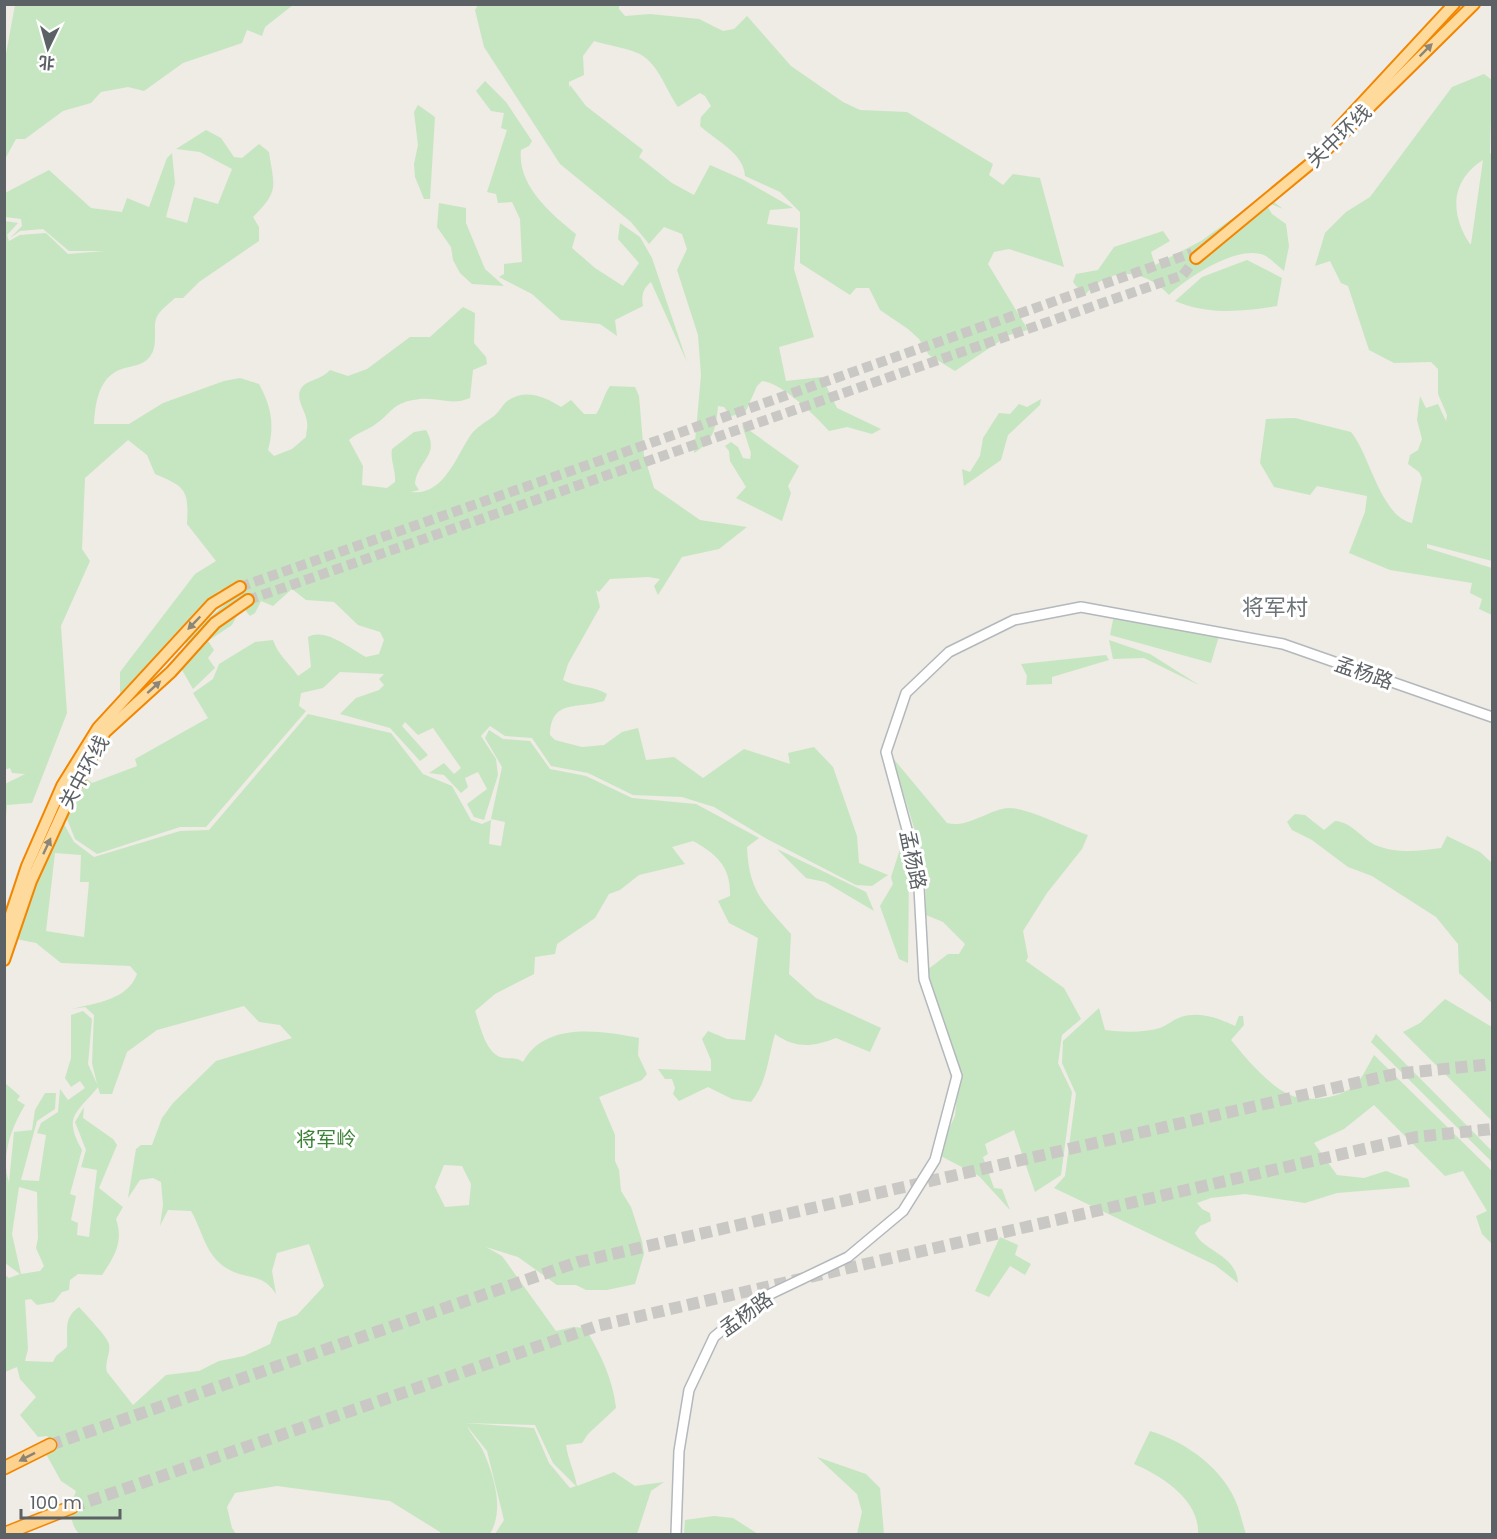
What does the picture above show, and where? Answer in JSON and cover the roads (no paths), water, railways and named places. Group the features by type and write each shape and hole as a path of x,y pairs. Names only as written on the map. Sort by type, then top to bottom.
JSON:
{"highway":[{"name":"关中环线","path":"1454,4 1318,150 1194,255 1322,154 1474,4"},
{"name":"关中环线","path":"4,935 27,866 62,786 98,728 212,604 240,587"},
{"name":"关中环线","path":"4,960 31,881 70,796 105,732 171,672 215,623 248,600"},
{"path":"4,1468 50,1445"},
{"path":"8,1533 72,1507"}],"main road":[{"name":"孟杨路","path":"676,1534 680,1451 688,1390 714,1337 758,1300 848,1257 903,1211 935,1160 938,1150 957,1076 924,979 918,870 885,752 906,693 949,652 1014,620 1081,608 1283,644 1492,717"}],"tunnel":[{"path":"240,587 1192,253"},
{"path":"248,600 1183,275 1196,258"},
{"path":"50,1445 578,1262 1395,1074 1492,1064"},
{"path":"72,1507 597,1326 1416,1137 1492,1129"}],"district":[{"name":"将军村","path":"1275,607"}],"park label":[{"name":"将军岭","path":"326,1139"}]}
